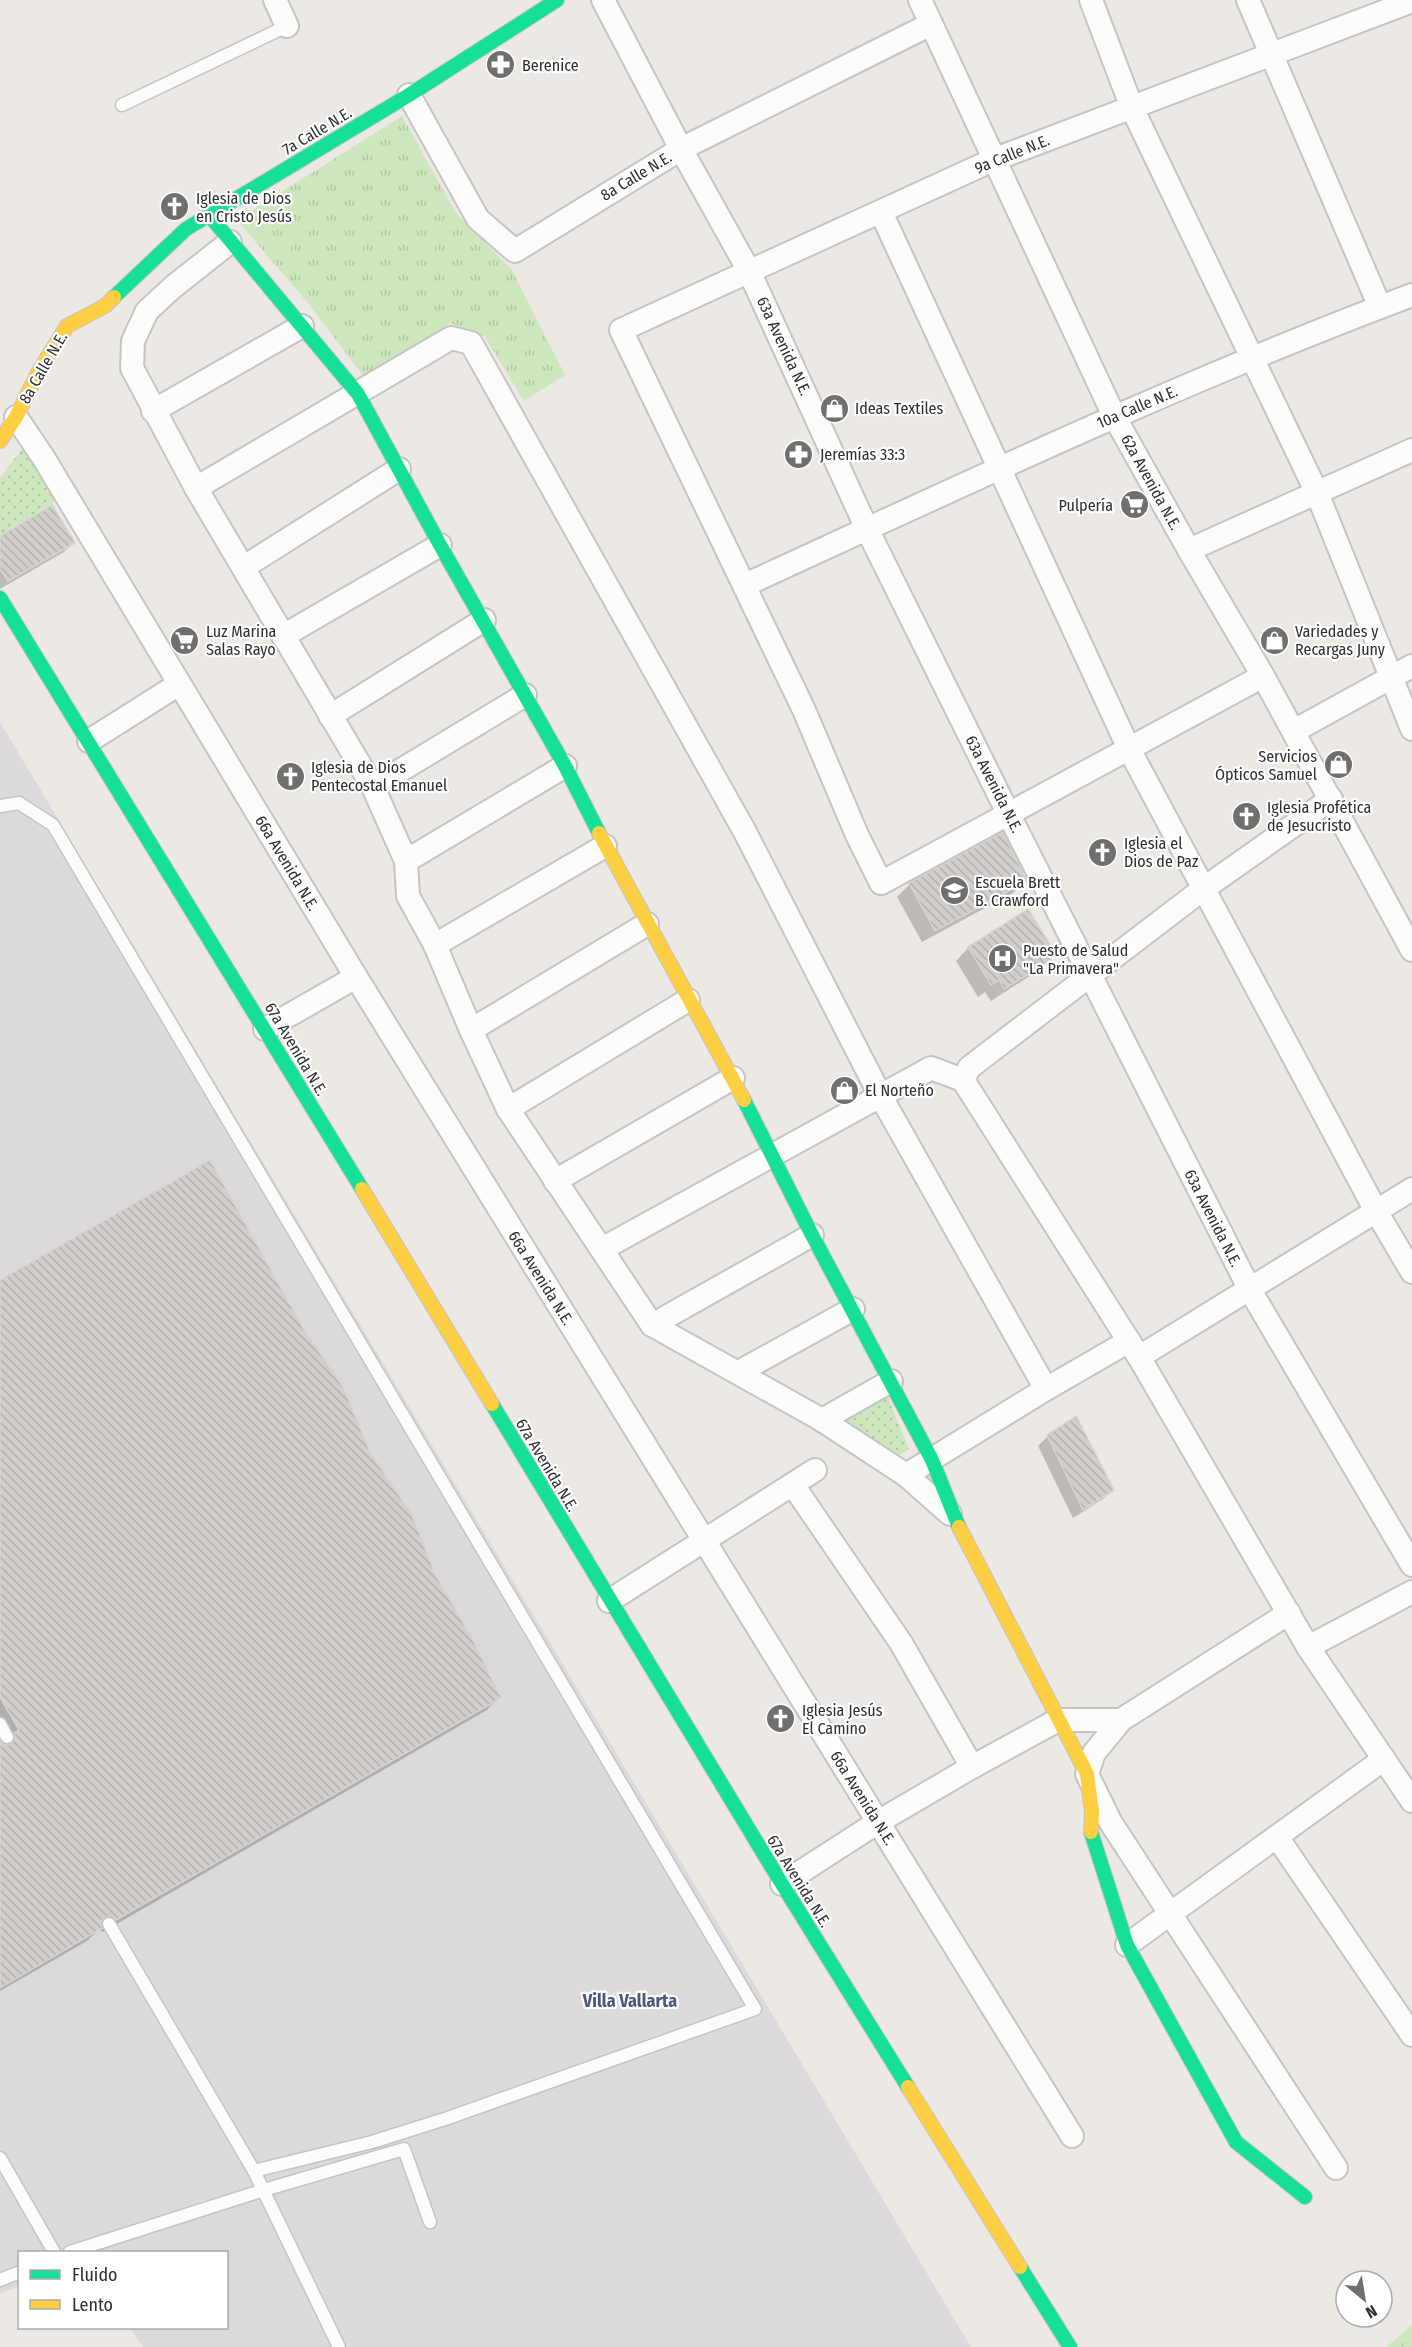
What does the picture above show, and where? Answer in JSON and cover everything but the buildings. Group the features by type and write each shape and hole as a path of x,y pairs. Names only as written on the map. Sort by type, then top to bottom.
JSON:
{"street":[{"path":"275,0 287,26"},
{"name":"7a Calle N.E.","path":"67,326 105,306 186,229 409,95 557,0"},
{"name":"63a Avenida N.E.","path":"603,0 681,149 749,271 867,529 1250,1290 1411,1558"},
{"name":"62a Avenida N.E.","path":"920,0 1114,416 1294,731 1412,950"},
{"path":"1091,0 1132,108 1317,493 1412,729"},
{"path":"1248,0 1270,56 1380,307"},
{"name":"9a Calle N.E.","path":"745,585 621,330 993,160 1412,1"},
{"name":"8a Calle N.E.","path":"409,95 478,219 515,250 681,149 931,24"},
{"path":"881,212 1129,749 1376,1211 1412,1272"},
{"path":"209,215 358,394 565,766 605,846 733,1078 812,1235 932,1460 953,1516 1047,1726 1087,1774 1111,1824 1336,2168"},
{"path":"230,242 173,287 147,311 134,341 132,368 196,488 373,787 406,861 408,896 435,945 508,1109 652,1325 822,1420 906,1475 953,1516"},
{"name":"10a Calle N.E.","path":"745,585 1114,416 1252,358 1412,295"},
{"name":"8a Calle N.E.","path":"0,441 16,417 39,370 67,326"},
{"path":"153,411 302,326"},
{"path":"196,488 451,338 471,343 746,831 880,1095 1046,1389"},
{"name":"66a Avenida N.E.","path":"16,417 43,457 356,977 703,1542 1072,2136"},
{"path":"1189,550 1412,450"},
{"path":"244,567 399,469"},
{"path":"283,636 440,545"},
{"path":"745,585 804,710 857,836 881,883 1263,676"},
{"name":"67a Avenida N.E.","path":"0,598 265,1029 782,1884 1070,2347"},
{"path":"330,716 484,620"},
{"path":"1294,731 1412,666"},
{"path":"89,741 180,684"},
{"path":"373,787 525,695"},
{"path":"406,861 565,766"},
{"path":"963,1080 969,1068 1203,889 1331,799"},
{"path":"435,945 605,846"},
{"path":"471,1030 647,924"},
{"path":"265,1029 356,977"},
{"path":"508,1109 688,1000"},
{"path":"602,1249 931,1068 963,1080 1134,1349 1308,1647 1412,1801"},
{"path":"555,1181 733,1078"},
{"path":"906,1475 1046,1389 1134,1349 1250,1290 1412,1189"},
{"path":"652,1325 812,1235"},
{"path":"739,1372 853,1309"},
{"path":"822,1420 891,1381"},
{"path":"609,1601 815,1470"},
{"path":"793,1485 901,1643 972,1767"},
{"path":"1308,1647 1412,1592"},
{"path":"1289,1613 1121,1720 1094,1753 1087,1774 1093,1808 1090,1834 1127,1945 1236,2142 1305,2197"},
{"path":"782,1884 878,1822 1047,1726 1121,1720"},
{"path":"1127,1945 1384,1759"},
{"path":"1277,1837 1412,2036"}],"lane":[{"path":"122,105 287,26"},
{"path":"0,807 19,803 53,825 754,2009 448,2118 372,2142 254,2170"},
{"path":"0,1724 7,1737"},
{"path":"109,1924 254,2170 339,2347"},
{"path":"75,2251 124,2233 404,2149 430,2222"},
{"path":"0,2158 53,2251"},
{"path":"0,2280 18,2273"}],"shaded area":[{"path":"0,722 971,2347 143,2347 131,2329 228,2329 228,2251 18,2251 18,2286 0,2294"}],"green space":[{"path":"402,116 456,213 512,270 565,375 524,401 485,337 450,323 364,377 307,302 237,220"},
{"path":"22,449 31,453 58,500 0,535 0,478"},
{"path":"887,1395 909,1449 901,1454 891,1455 839,1422"},
{"path":"1412,2325 1412,2347 1386,2347"}],"traffic: fast":[{"path":"114,297 186,229 409,95 557,0"},
{"path":"209,215 358,394 565,766 599,833"},
{"path":"0,598 362,1189"},
{"path":"744,1100 812,1235 932,1460 959,1527"},
{"path":"492,1404 782,1884 908,2087"},
{"path":"1091,1832 1127,1945 1236,2142 1305,2197"},
{"path":"1020,2267 1070,2347"}],"traffic: slow":[{"path":"0,441 67,326 105,306 114,297"},
{"path":"599,833 744,1100"},
{"path":"362,1189 492,1404"},
{"path":"959,1527 1087,1774 1092,1812 1091,1832"},
{"path":"908,2087 1020,2267"}],"place":[{"name":"Berenice","path":"501,65"},
{"name":"Iglesia de Dios en Cristo Jesús","path":"175,207"},
{"name":"Ideas Textiles","path":"834,408"},
{"name":"Jeremías 33:3","path":"799,454"},
{"name":"Pulpería","path":"1134,505"},
{"name":"Luz Marina Salas Rayo","path":"185,640"},
{"name":"Variedades y Recargas Juny","path":"1274,640"},
{"name":"Servicios Ópticos Samuel","path":"1338,765"},
{"name":"Iglesia de Dios Pentecostal Emanuel","path":"290,776"},
{"name":"Iglesia Profética de Jesucristo","path":"1246,816"},
{"name":"Iglesia el Dios de Paz","path":"1103,852"},
{"name":"Escuela Brett B. Crawford","path":"954,891"},
{"name":"Puesto de Salud \"La Primavera\"","path":"1002,959"},
{"name":"El Norteño","path":"844,1090"},
{"name":"Iglesia Jesús El Camino","path":"781,1719"}],"district":[{"name":"Villa Vallarta","path":"630,2001"}]}
